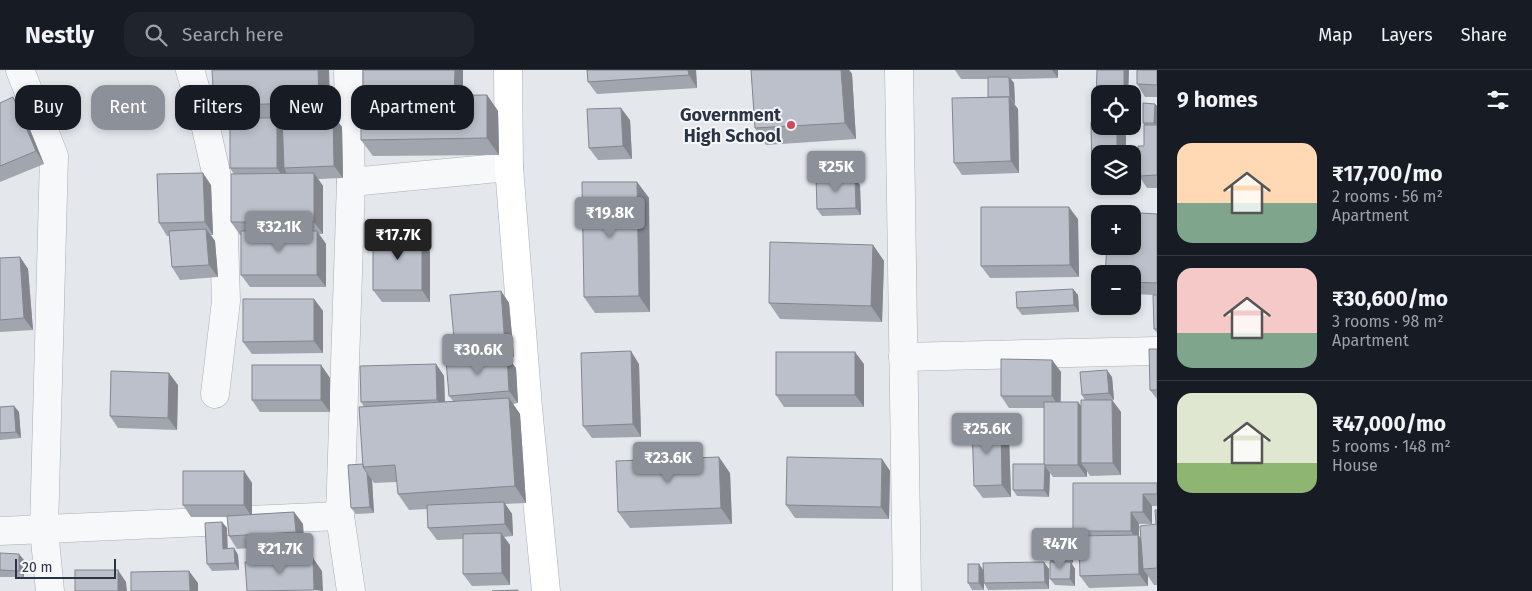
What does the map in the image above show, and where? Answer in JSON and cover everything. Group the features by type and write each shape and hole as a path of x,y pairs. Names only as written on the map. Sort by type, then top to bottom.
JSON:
{"street":[{"path":"20,70 54,156 44,530 50,591"},
{"path":"190,70 202,111 223,203 226,301 215,394"},
{"path":"348,70 351,182 340,516 351,591"},
{"path":"508,70 509,167 528,408 546,591"},
{"path":"899,70 907,591"},
{"path":"351,182 509,167"},
{"path":"903,357 1157,351"},
{"path":"0,531 340,516"}],"building":[{"path":"212,70 318,70 318,85 270,85 270,104 260,104 260,85 213,85"},
{"path":"363,70 455,70 454,85 363,85"},
{"path":"587,70 688,70 689,75 588,82"},
{"path":"751,70 841,70 845,123 755,128"},
{"path":"1097,70 1124,70 1124,85 1097,85"},
{"path":"1137,70 1157,70 1157,85 1137,84"},
{"path":"988,77 1009,77 1010,97 988,97"},
{"path":"474,95 487,95 487,138 361,140 361,130 474,130"},
{"path":"13,97 15,102 15,130 27,130 36,151 0,166 0,103"},
{"path":"1009,97 1011,161 954,163 952,98"},
{"path":"1143,103 1155,104 1154,123 1143,123"},
{"path":"621,108 623,146 589,148 587,109"},
{"path":"260,118 270,118 270,130 277,130 277,168 230,168 230,130 260,130"},
{"path":"1144,125 1157,125 1157,175 1141,176 1141,146 1144,146"},
{"path":"283,130 333,130 334,166 284,168"},
{"path":"1091,135 1117,135 1117,145 1091,145"},
{"path":"203,173 205,222 159,223 157,174"},
{"path":"314,173 314,222 231,222 231,174"},
{"path":"816,178 855,178 856,208 817,209"},
{"path":"582,182 637,182 639,296 584,297"},
{"path":"981,207 1069,207 1070,265 981,266"},
{"path":"1141,213 1157,214 1157,283 1141,282 1141,265 1106,265 1106,255 1141,255"},
{"path":"206,229 209,265 172,267 169,231"},
{"path":"241,231 317,231 317,275 241,275"},
{"path":"373,232 422,232 422,290 373,290"},
{"path":"770,242 873,245 871,306 769,303"},
{"path":"20,257 24,318 0,320 0,258"},
{"path":"1073,289 1074,305 1017,308 1016,292"},
{"path":"501,291 505,345 455,349 450,295"},
{"path":"1153,295 1157,295 1157,329 1154,329"},
{"path":"243,299 314,299 314,341 243,342"},
{"path":"1149,349 1157,349 1157,390 1150,390"},
{"path":"631,351 633,424 583,426 581,353"},
{"path":"776,352 855,352 855,395 776,395"},
{"path":"507,356 509,391 449,396 446,360"},
{"path":"1001,359 1052,360 1052,396 1001,396"},
{"path":"436,364 437,400 361,402 360,366"},
{"path":"252,365 321,365 321,400 252,400"},
{"path":"1107,370 1109,393 1082,395 1080,372"},
{"path":"111,371 169,373 168,418 110,416"},
{"path":"509,398 515,486 398,494 395,465 363,467 359,407"},
{"path":"1081,400 1112,400 1113,463 1081,463"},
{"path":"1044,402 1078,402 1078,465 1044,465"},
{"path":"14,406 16,432 0,433 0,407"},
{"path":"972,424 1001,424 1002,485 974,486"},
{"path":"719,457 721,508 618,512 616,461"},
{"path":"787,457 882,459 881,507 786,505"},
{"path":"363,464 367,473 370,507 351,508 348,465"},
{"path":"1013,464 1045,464 1044,490 1013,490"},
{"path":"183,471 244,471 244,505 183,505"},
{"path":"1073,483 1157,483 1157,494 1143,494 1143,512 1131,512 1131,531 1073,531"},
{"path":"504,502 505,524 428,528 427,505"},
{"path":"1155,510 1157,510 1157,524 1156,524"},
{"path":"294,512 296,532 229,536 227,516"},
{"path":"222,522 223,549 234,548 235,563 207,564 205,523"},
{"path":"1157,524 1157,568 1143,569 1140,526"},
{"path":"501,533 502,573 463,574 463,534"},
{"path":"1138,535 1139,574 1080,576 1079,536"},
{"path":"1047,537 1067,537 1068,556 1047,557"},
{"path":"0,553 19,554 19,571 0,570"},
{"path":"313,558 314,590 247,591 245,562"},
{"path":"1044,562 1045,582 984,583 983,563"},
{"path":"1050,562 1071,562 1070,579 1050,579"},
{"path":"968,564 979,564 979,583 968,583"},
{"path":"75,570 118,570 118,591 75,591"},
{"path":"189,571 190,591 131,591 131,572"}],"place":[{"name":"Government High School","path":"791,125"}]}
